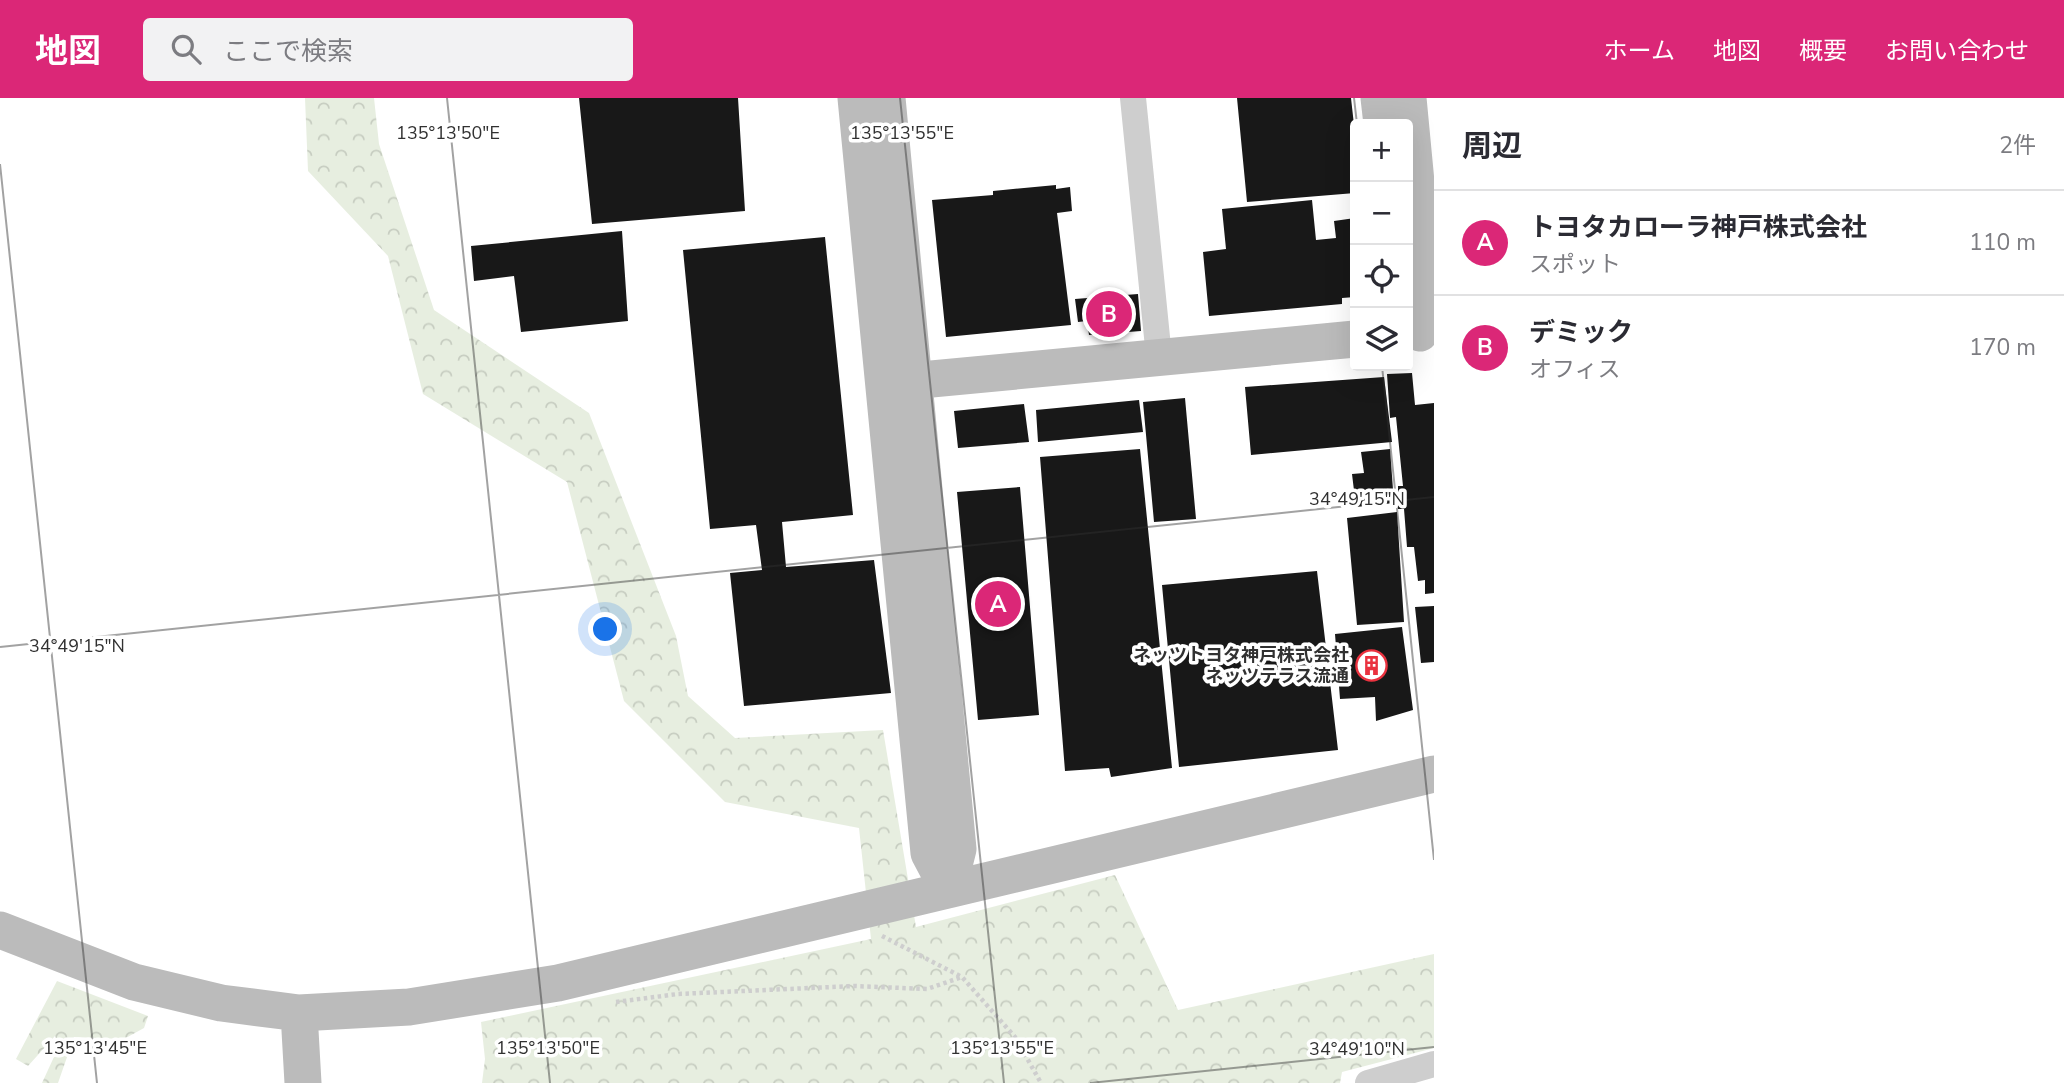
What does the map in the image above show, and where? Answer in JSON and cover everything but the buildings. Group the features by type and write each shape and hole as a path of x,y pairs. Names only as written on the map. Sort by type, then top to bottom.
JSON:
{"street":[{"path":"856,98 899,382"},
{"path":"887,98 899,382 929,853 948,888"},
{"path":"1133,98 1159,357"},
{"path":"1380,98 1382,119"},
{"path":"1408,98 1425,277 1417,326"},
{"path":"899,382 1350,339"},
{"path":"0,930 134,982 221,1003 299,1013 409,1007 558,983 1434,774"},
{"path":"299,1013 303,1083"},
{"path":"1368,1083 1434,1064"}],"path":[{"path":"875,933 962,977 1015,1037 1041,1083"},
{"path":"612,1003 678,994 813,988 926,989 962,977"}],"green space":[{"path":"305,98 374,98 379,144 434,310 589,413 676,636 688,696 735,738 883,730 916,927 1115,875 1178,1010 1434,954 1434,1048 1342,1072 1340,1083 482,1083 485,1059 481,1022 871,939 859,828 725,802 624,701 567,482 423,394 388,256 308,171"},
{"path":"57,981 148,1016 144,1028 124,1039 74,1037 58,1083 42,1083 59,1046 55,1036 28,1066 16,1059"}],"place":[{"name":"デミック","path":"1109,314"},
{"name":"トヨタカローラ神戸株式会社","path":"998,604"},
{"name":"ネッツトヨタ神戸株式会社 ネッツテラス流通","path":"1372,665"}]}
